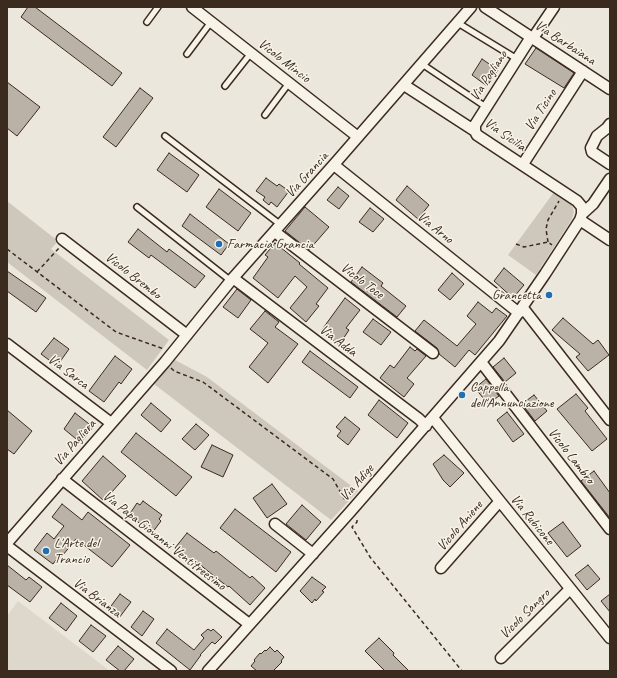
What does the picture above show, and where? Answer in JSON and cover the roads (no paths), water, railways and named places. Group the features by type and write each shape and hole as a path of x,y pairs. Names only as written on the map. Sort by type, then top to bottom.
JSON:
{"street":[{"name":"Vicolo Mincio","path":"192,7 358,137"},
{"name":"Via Grancia","path":"167,364 187,335 232,280 471,7"},
{"name":"Via Barbaiana","path":"485,7 610,89"},
{"name":"Via Pogliano","path":"475,131 474,125 517,59 554,7"},
{"name":"Via Ticino","path":"523,164 583,71"},
{"name":"Via Sicilia","path":"404,85 565,192 580,204 581,217"},
{"path":"610,124 597,136 591,148 592,152 610,164"},
{"name":"Via Arno","path":"334,165 521,310"},
{"name":"Via Adige","path":"208,671 499,341 521,310 581,217 594,204 610,179"},
{"path":"581,217 610,240"},
{"name":"Vicolo Toce","path":"278,228 433,353"},
{"name":"Vicolo Brembo","path":"64,240 187,335"},
{"name":"Via Adda","path":"232,280 419,419 429,422"},
{"path":"521,310 610,420"},
{"name":"Via Sarca","path":"7,344 111,423"},
{"name":"Vicolo Lambro","path":"481,362 610,529"},
{"name":"Via Pagliera","path":"7,545 111,423 167,364"},
{"name":"Via Rubicone","path":"429,422 499,502 610,638"},
{"name":"Via Papa Giovanni Ventitreesimo","path":"62,479 249,624"},
{"name":"Vicolo Aniene","path":"441,568 499,502"},
{"path":"275,524 312,554"},
{"name":"Via Brianza","path":"7,545 170,671"},
{"name":"Vicolo Sangro","path":"501,658 570,590"}],"lane":[{"path":"147,22 158,7"},
{"path":"187,54 211,22"},
{"path":"458,22 517,59"},
{"path":"225,86 251,53"},
{"path":"422,64 486,107"},
{"path":"265,115 290,83"},
{"path":"165,136 278,228"},
{"path":"137,207 232,280"}],"place":[{"name":"Farmacia Grancia","path":"219,244"},
{"name":"Grancetta","path":"549,295"},
{"name":"Cappella dell'Annunciazione","path":"462,395"},
{"name":"L'Arte del Trancio","path":"46,551"}]}
